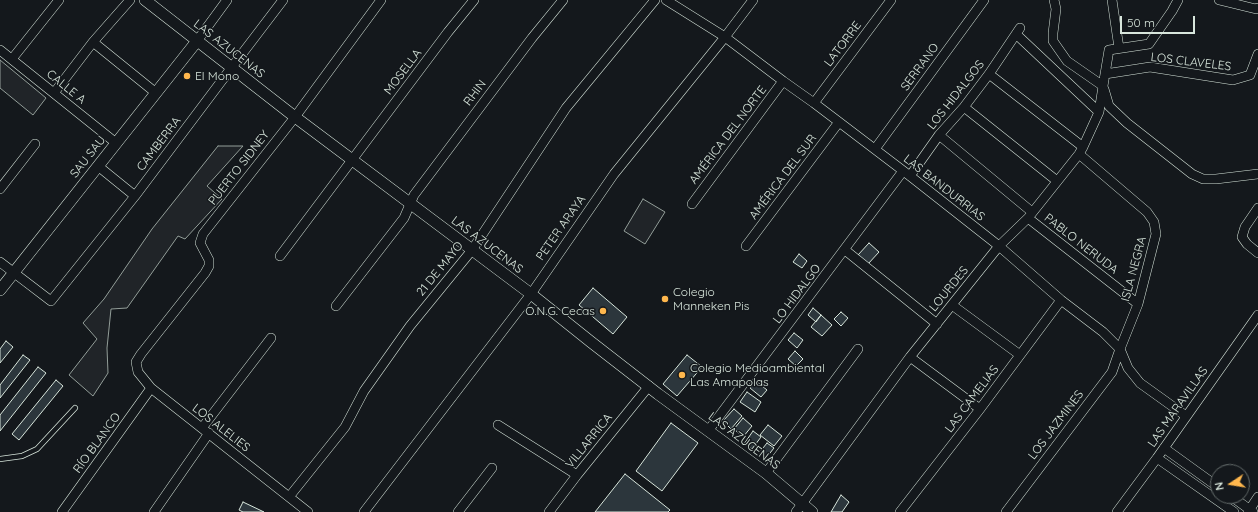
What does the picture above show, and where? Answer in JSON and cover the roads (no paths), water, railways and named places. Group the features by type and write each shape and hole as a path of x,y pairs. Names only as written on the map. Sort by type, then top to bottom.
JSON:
{"street":[{"path":"12,59 59,0"},
{"path":"54,93 93,42 130,0"},
{"name":"LAS AZUCENAS","path":"145,0 295,116 531,294 590,342 766,474 799,508 812,512"},
{"path":"197,41 227,0"},
{"name":"CAMBERRA","path":"14,272 51,301 135,196 283,0"},
{"name":"PUERTO SIDNEY","path":"141,354 209,266 209,260 200,243 203,234 295,116 381,0"},
{"name":"MOSELLA","path":"280,256 448,32 474,0"},
{"name":"RHIN","path":"336,306 404,218 414,195 532,38 563,0"},
{"name":"21 DE MAYO","path":"289,497 345,427 364,391 410,326 472,250 566,108 655,0"},
{"name":"LAS BANDURRIAS","path":"666,0 725,37 907,173 999,246 1061,300 1103,332 1120,349 1128,368 1140,383 1186,416"},
{"name":"PETER ARAYA","path":"364,512 531,294 614,174 725,37 753,0"},
{"name":"LATORRE","path":"814,103 891,0"},
{"name":"SERRANO","path":"875,149 984,0"},
{"path":"1054,0 1056,9 1053,33 1054,41 1067,61 1102,86 1109,106 1127,123 1192,174 1203,179 1258,174"},
{"path":"1112,0 1119,48 1149,44 1178,0"},
{"path":"1170,0 1172,11"},
{"path":"1219,0 1256,9 1258,8"},
{"name":"LOS HIDALGOS","path":"907,173 964,107 989,74 1018,31 1099,112"},
{"name":"SAU SAU","path":"0,290 197,41"},
{"path":"93,42 156,94"},
{"name":"LOURDES","path":"799,508 910,357 999,246 1030,215 1081,151 1099,112 1109,50 1119,48"},
{"name":"CALLE A","path":"0,50 116,143"},
{"path":"1254,76 1258,54"},
{"name":"LOS CLAVELES","path":"1105,74 1150,67 1233,80 1254,76"},
{"name":"ISLA NEGRA","path":"989,74 1081,151 1147,212 1154,222 1156,234 1138,304 1120,349"},
{"name":"AMÉRICA DEL NORTE","path":"692,204 783,81"},
{"path":"964,107 1057,182"},
{"name":"AMÉRICA DEL SUR","path":"746,246 839,122"},
{"name":"PABLO NERUDA","path":"939,135 1030,215 1138,304"},
{"path":"0,189 35,144"},
{"path":"98,166 135,196"},
{"name":"LO HIDALGO","path":"708,431 845,250 907,173"},
{"path":"1258,208 1245,227 1242,237 1247,244 1258,253"},
{"path":"845,250 937,324"},
{"path":"0,262 14,272"},
{"name":"LAS CAMELIAS","path":"900,512 980,409 1061,300"},
{"path":"952,305 1020,355"},
{"name":"LAS MARAVILLAS","path":"1117,512 1258,315"},
{"path":"154,512 206,431 271,338"},
{"path":"766,474 858,349"},
{"name":"LOS JAZMINES","path":"1006,512 1112,372 1120,349"},
{"name":"LOS ALELIES","path":"141,354 136,362 138,372 151,388 308,512"},
{"path":"910,357 980,409"},
{"name":"VILLARRICA","path":"549,512 649,386"},
{"name":"RÍO BLANCO","path":"62,512 151,388"},
{"path":"498,425 577,475"},
{"path":"1164,448 1210,481"},
{"path":"1157,458 1234,512"},
{"path":"458,512 492,468"},
{"path":"1241,504 1250,511 1258,497"}],"lane":[{"path":"0,459 22,456 37,449 75,408"}],"place":[{"name":"El Mono","path":"187,76"},
{"name":"Colegio Manneken Pis","path":"665,299"},
{"name":"O.N.G. Cecas","path":"603,311"},
{"name":"Colegio Medioambiental Las Amapolas","path":"682,375"}]}
